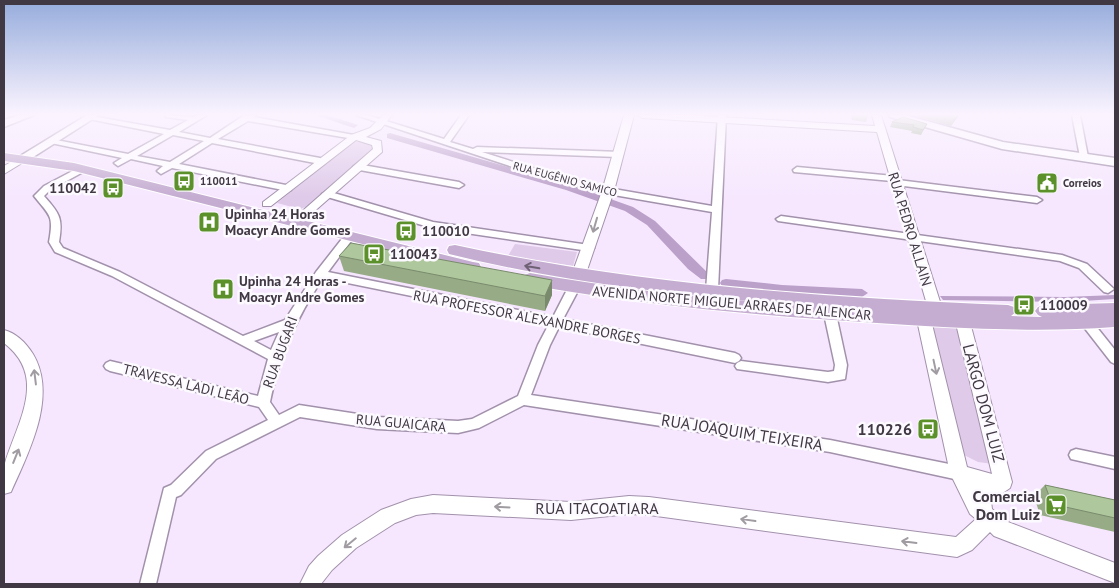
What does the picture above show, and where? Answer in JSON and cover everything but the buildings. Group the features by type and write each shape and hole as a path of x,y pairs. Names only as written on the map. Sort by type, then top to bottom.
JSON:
{"main road":[{"path":"28,156 49,142"},
{"path":"993,142 1115,162"},
{"name":"AVENIDA NORTE MIGUEL ARRAES DE ALENCAR","path":"4,149 494,272 577,281 712,290 929,314 1087,323 1115,321"},
{"name":"AVENIDA NORTE MIGUEL ARRAES DE ALENCAR","path":"4,156 28,156 89,163 268,204 577,281 668,300 830,314 929,314"},
{"name":"AVENIDA NORTE MIGUEL ARRAES DE ALENCAR","path":"962,316 1010,312 1115,309"}],"street":[{"path":"58,142 288,188"},
{"path":"118,163 154,142"},
{"path":"162,172 208,142"},
{"path":"225,142 320,161"},
{"path":"268,204 320,161 346,142"},
{"path":"304,214 379,147 375,142"},
{"name":"RUA EUGÊNIO SAMICO","path":"448,142 605,196 716,210"},
{"path":"523,399 531,375 577,281 621,142"},
{"path":"712,290 720,142"},
{"name":"RUA PEDRO ALLAIN","path":"885,142 913,236 929,314"},
{"path":"1081,142 1084,157"},
{"path":"468,148 618,154"},
{"path":"4,171 28,156"},
{"path":"357,167 459,184"},
{"path":"82,169 47,188 39,196 54,213 57,225 54,242 59,250 116,274 275,357"},
{"path":"796,170 895,180 1036,200"},
{"path":"327,194 432,225 589,248"},
{"path":"781,219 1036,254 1078,263 1108,289"},
{"name":"RUA BUGARI","path":"276,421 263,403 266,381 287,324 320,274 350,236"},
{"name":"RUA PROFESSOR ALEXANDRE BORGES","path":"320,274 738,362 828,377 840,376 842,372 830,314"},
{"path":"929,314 959,473 971,499 987,518 1001,529 1115,573"},
{"name":"LARGO DOM LUIZ","path":"962,316 1003,482 982,497 981,507 987,518"},
{"path":"1087,323 1115,359"},
{"path":"242,340 287,324"},
{"path":"4,335 23,348 28,355 35,373 36,391 25,434 4,486"},
{"name":"TRAVESSA LADI LEÃO","path":"110,366 263,403"},
{"name":"RUA JOAQUIM TEIXEIRA","path":"523,399 830,446 959,473"},
{"name":"RUA GUAICARA","path":"276,421 299,411 377,423 458,427 474,424 523,399"},
{"path":"148,584 169,493 176,490 211,455 276,421"},
{"path":"1076,455 1115,463"},
{"path":"959,473 991,482 1003,482"},
{"name":"RUA ITACOATIARA","path":"310,584 327,562 375,524 414,506 433,504 571,511 629,505 649,506 957,547 965,543 987,518"}],"shaded area":[{"path":"351,142 372,144 373,148 308,206 300,209 277,203"},
{"path":"515,244 577,252 573,266 508,256"},
{"path":"1115,295 1115,299 1066,302 943,300 940,296 1065,297"},
{"path":"931,322 957,325 993,464 978,462 964,455"}],"waterway":[{"path":"412,142 570,188 629,209 651,223 692,266 705,276"},
{"path":"726,283 782,289 862,293"}],"place":[{"name":"110011","path":"184,181"},
{"name":"Correios","path":"1047,183"},
{"name":"110042","path":"113,188"},
{"name":"Upinha 24 Horas Moacyr Andre Gomes","path":"209,222"},
{"name":"110010","path":"406,231"},
{"name":"110043","path":"374,254"},
{"name":"Upinha 24 Horas - Moacyr Andre Gomes","path":"223,289"},
{"name":"110009","path":"1024,305"},
{"name":"110226","path":"928,429"},
{"name":"Comercial Dom Luiz","path":"1056,505"}]}
